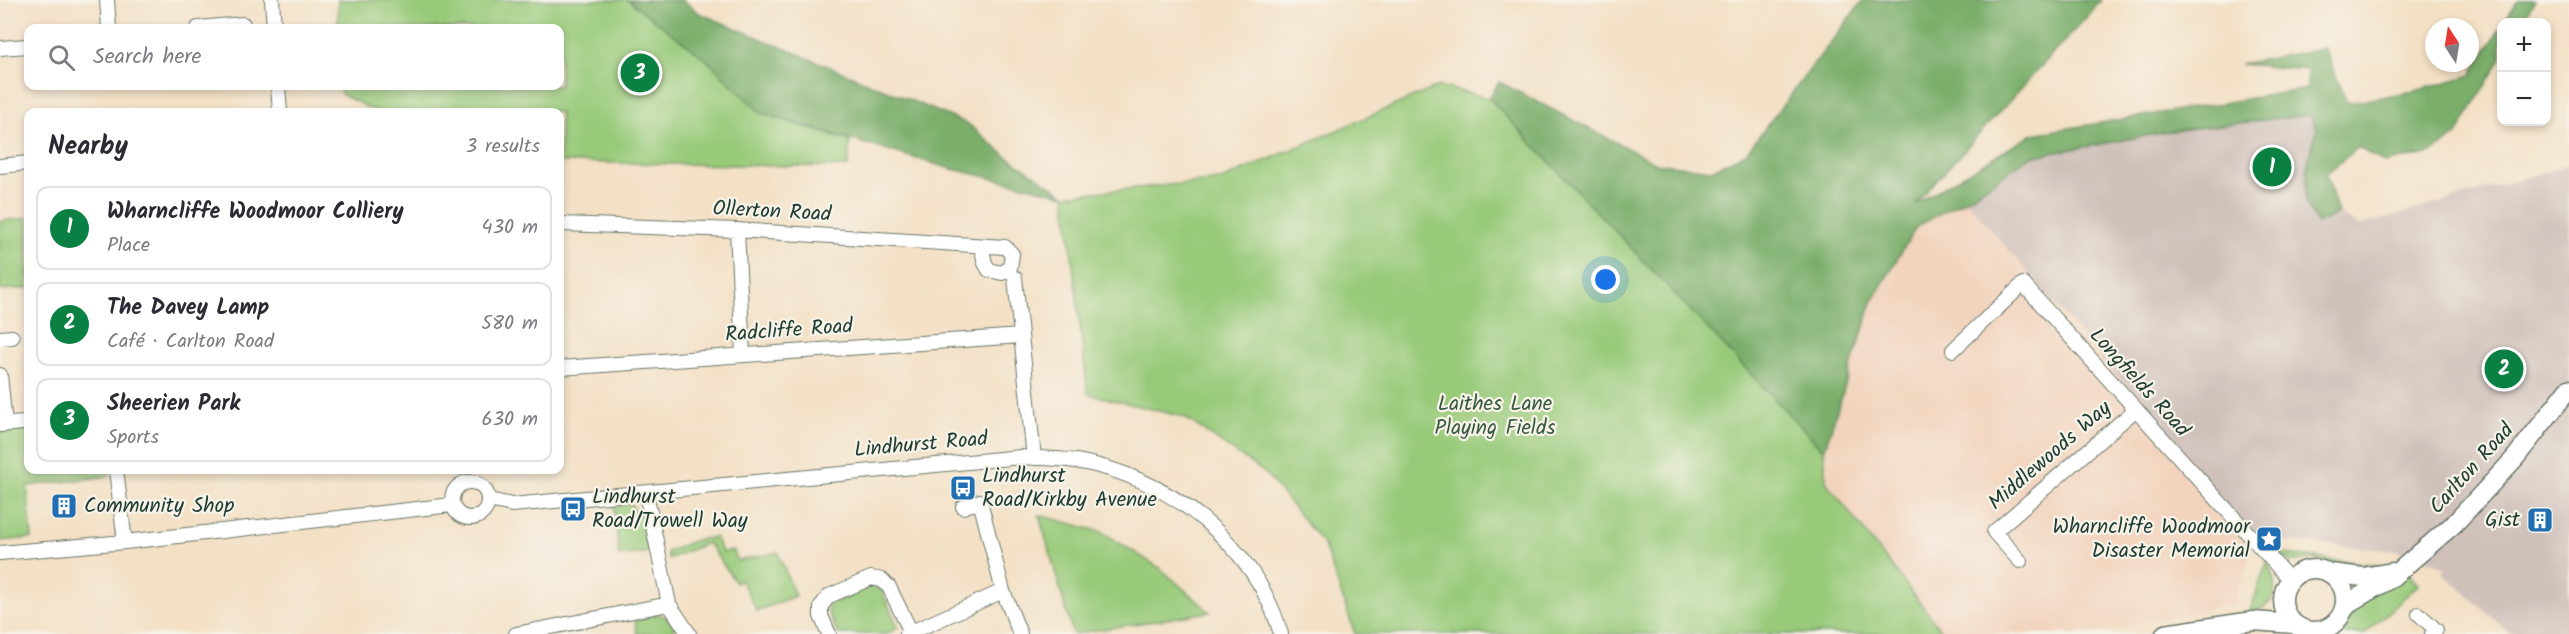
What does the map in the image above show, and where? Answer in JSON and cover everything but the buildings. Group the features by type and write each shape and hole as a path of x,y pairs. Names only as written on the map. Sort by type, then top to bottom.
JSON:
{"main road":[{"name":"Carlton Road","path":"2337,622 2352,601 2390,579 2430,547 2455,523 2515,458 2569,389"},
{"path":"2165,634 2253,621 2298,628 2318,631 2337,622 2344,592 2337,578 2330,573 2322,570 2304,570 2290,580 2283,598 2286,615 2298,628"},
{"name":"Carlton Road","path":"2330,573 2371,576 2400,570"},
{"path":"2253,621 2283,598"}],"street":[{"path":"107,0 109,24"},
{"path":"272,0 274,24"},
{"path":"0,48 24,45"},
{"path":"278,90 280,108"},
{"path":"0,166 24,163"},
{"name":"Ollerton Road","path":"564,224 737,230 981,246"},
{"path":"737,230 743,355"},
{"path":"1015,278 1034,458"},
{"name":"Longfields Road","path":"1953,350 2023,284 2290,580"},
{"name":"Radcliffe Road","path":"564,368 1021,336"},
{"path":"0,375 2,425 23,423"},
{"name":"Middlewoods Way","path":"2020,561 1994,532 2135,410"},
{"name":"Lindhurst Road","path":"489,500 512,505 1021,457 1077,461 1125,474 1167,493 1212,525 1239,556 1262,589 1277,618 1281,634"},
{"path":"117,474 125,542"},
{"path":"469,475 484,487 489,500 484,512 472,518 460,515 452,505 455,490 469,475"},
{"path":"646,493 669,604 688,634"},
{"path":"963,507 980,501 1003,591 1020,634"},
{"path":"0,553 125,542 452,505"},
{"path":"829,634 821,616 821,606 829,596 871,578 882,580 889,587 909,633 1003,591"},
{"path":"516,634 669,604"},
{"path":"2419,614 2436,630 2432,634"}],"shaded area":[{"path":"2310,114 2317,130 2308,160 2317,224 2338,213 2359,226 2569,165 2569,634 2510,634 2443,573 2446,569 2431,561 2397,551 2256,538 1965,199 2030,157 2178,130"},
{"path":"1965,199 2256,538 2234,603 2089,634 1944,634 1826,482 1824,451 1872,302 1916,227"}],"green space":[{"path":"338,0 628,0 707,60 761,113 850,141 848,167 564,162 564,108 369,108 341,94 340,90 564,90 564,24 338,24"},
{"path":"628,0 683,0 699,13 968,124 1006,156 1065,195 952,169 761,113 707,60"},
{"path":"1863,0 2102,0 1915,204 2033,134 2307,89 2307,70 2240,64 2325,48 2347,103 2415,91 2479,72 2479,62 2497,33 2497,65 2456,136 2431,153 2385,163 2358,147 2326,174 2338,213 2317,224 2305,201 2308,160 2317,130 2310,115 2178,130 2030,157 1975,194 1916,227 1872,302 1824,451 1489,98 1499,82 1656,163 1711,170 1746,153"},
{"path":"2518,0 2535,0 2524,18 2507,18"},
{"name":"Laithes Lane Playing Fields","path":"1439,86 1489,98 1824,451 1826,482 1944,634 1355,634 1324,545 1266,474 1184,417 1088,394 1065,195 1221,180"},
{"path":"24,218 24,288 0,290 0,221"},
{"path":"24,429 24,474 109,474 109,476 27,486 32,538 0,541 0,432"},
{"path":"631,503 635,512 641,512 649,552 619,556 614,506"},
{"path":"1039,515 1102,532 1160,568 1210,612 1073,634"},
{"path":"715,537 722,552 734,551 737,561 778,552 795,596 757,611 741,580 736,583 708,543 668,559 667,552 696,540"},
{"path":"2276,553 2390,567 2376,572 2340,568 2317,560 2290,561"},
{"path":"2267,562 2274,579 2274,594 2266,606 2249,614"},
{"path":"2408,573 2418,585 2364,634 2336,634 2349,619 2354,605"},
{"path":"871,586 881,589 898,627 888,634 838,634 828,612 828,606"},
{"path":"660,614 672,622 675,634 637,634 635,619"}],"place":[{"name":"Sheerien Park","path":"640,73"},
{"name":"Wharncliffe Woodmoor Colliery","path":"2272,167"},
{"name":"The Davey Lamp","path":"2504,369"},
{"name":"Lindhurst Road/Kirkby Avenue","path":"963,488"},
{"name":"Community Shop","path":"64,506"},
{"name":"Lindhurst Road/Trowell Way","path":"573,509"},
{"name":"Gist","path":"2540,520"},
{"name":"Wharncliffe Woodmoor Disaster Memorial","path":"2269,539"}]}
